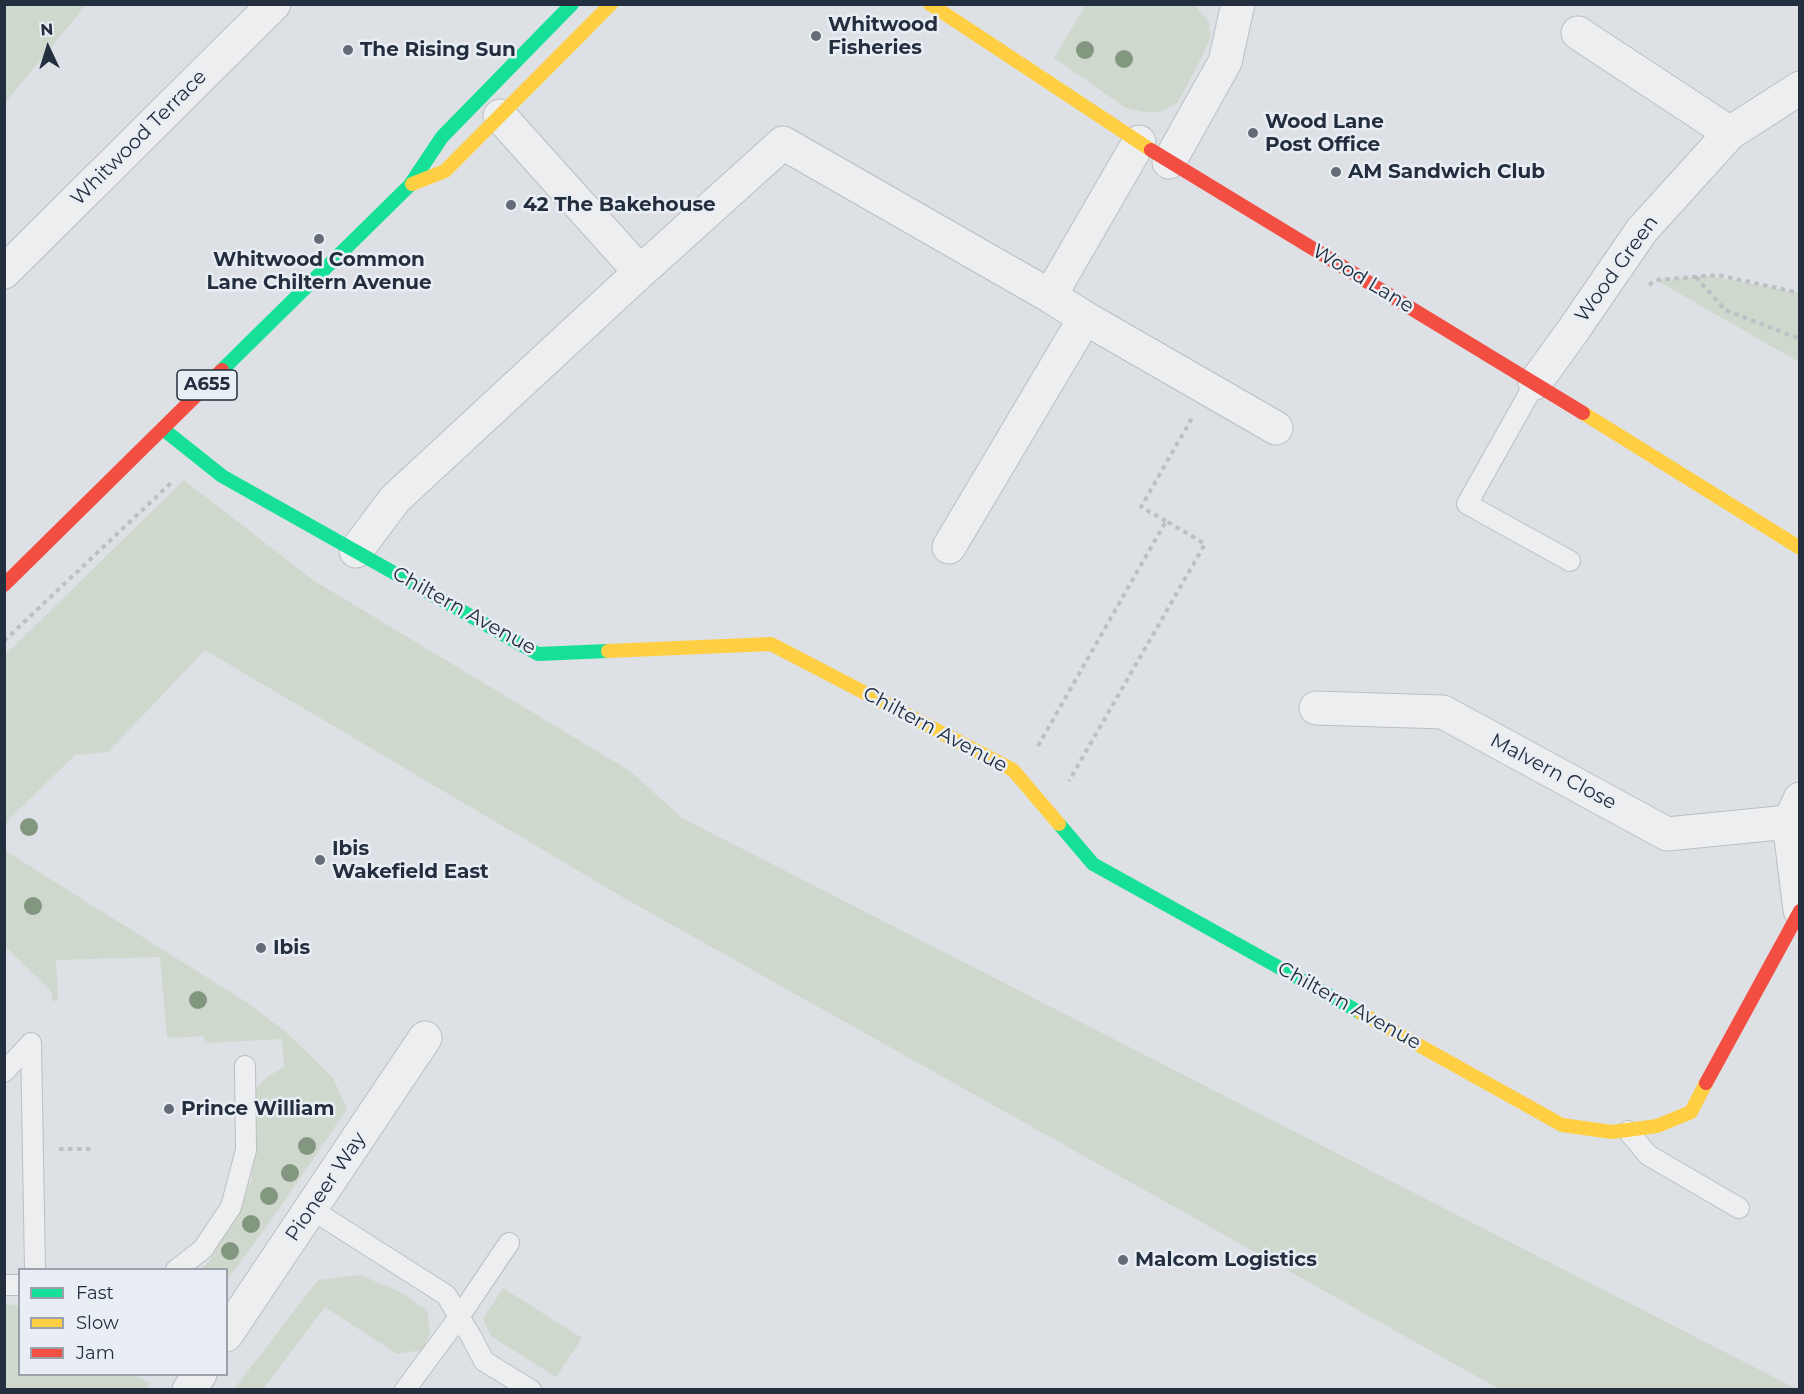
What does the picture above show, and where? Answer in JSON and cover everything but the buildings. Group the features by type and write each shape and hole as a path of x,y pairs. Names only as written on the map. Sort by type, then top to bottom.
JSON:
{"street":[{"name":"Whitwood Terrace","path":"4,272 274,4"},
{"name":"A655","path":"410,185 445,171 610,4"},
{"name":"Wood Lane","path":"930,4 1169,162 1535,383 1800,548"},
{"path":"1169,162 1225,62 1238,5"},
{"name":"A655","path":"4,585 410,185 442,136 566,7"},
{"path":"1578,33 1730,133"},
{"name":"Wood Green","path":"1535,383 1641,230 1730,133 1800,88"},
{"path":"500,116 640,272"},
{"path":"1050,296 1139,142"},
{"path":"356,551 395,499 783,143 1276,428"},
{"path":"949,547 1085,318"},
{"name":"Chiltern Avenue","path":"163,429 222,476 538,654 771,644 1013,770 1093,864 1562,1125 1612,1132 1628,1131 1657,1126 1691,1112 1800,911 1794,810"},
{"name":"Malvern Close","path":"1316,708 1443,712 1667,834 1794,810"},
{"name":"Pioneer Way","path":"228,1332 425,1038"},
{"path":"189,1389 199,1376"}],"lane":[{"path":"1535,383 1467,504 1570,561"},
{"path":"4,1072 31,1043 35,1268"},
{"path":"177,1268 203,1249 231,1207 246,1150 244,1066"},
{"path":"1628,1131 1648,1155 1739,1208"},
{"path":"311,1209 446,1295 484,1361 531,1389"},
{"path":"405,1389 459,1317 509,1243"}],"path":[{"path":"1647,286 1656,280 1718,275 1800,293"},
{"path":"1696,277 1725,310 1800,339"},
{"path":"1050,813 1205,544 1141,507 1209,389"},
{"path":"4,641 198,458"},
{"path":"1020,778 1166,521"}],"shaded area":[{"path":"1086,4 1194,4 1209,22 1210,39 1177,103 1161,112 1144,112 1126,108 1054,58"},
{"path":"4,5 86,5 5,103"},
{"path":"1709,276 1799,293 1799,362 1656,280"},
{"path":"184,480 313,580 630,771 682,818 1797,1389 1499,1389 626,899 205,650 108,752 75,755 8,820 5,828 5,655"},
{"path":"4,850 246,1002 287,1033 333,1078 347,1109 228,1279 228,1268 201,1268 209,1262 252,1179 253,1091 267,1077 284,1067 282,1039 205,1043 204,1036 167,1038 160,957 56,960 58,1001 53,1001 51,991 5,946"},
{"path":"360,1275 398,1291 427,1310 430,1333 422,1350 397,1354 325,1307 263,1389 234,1389 318,1280"},
{"path":"503,1288 582,1338 556,1377 491,1336 483,1319"},
{"path":"5,1304 18,1306 18,1376 138,1376 150,1384 146,1390 5,1389"}],"traffic: fast":[{"path":"222,370 410,185 442,137 572,4"},
{"path":"163,429 222,476 538,654 608,651"},
{"path":"1059,824 1093,864 1361,1013"}],"traffic: slow":[{"path":"412,184 445,171 611,4"},
{"path":"930,4 1151,150"},
{"path":"1583,413 1800,548"},
{"path":"608,651 771,644 1013,770 1059,824"},
{"path":"1361,1013 1562,1125 1612,1132 1657,1126 1691,1112 1706,1083"}],"traffic: jam":[{"path":"1151,150 1583,413"},
{"path":"4,585 222,370"},
{"path":"1706,1083 1800,911"}],"place":[{"name":"Whitwood Fisheries","path":"816,36"},
{"name":"The Rising Sun","path":"348,50"},
{"name":"Wood Lane Post Office","path":"1253,133"},
{"name":"AM Sandwich Club","path":"1336,172"},
{"name":"42 The Bakehouse","path":"511,205"},
{"name":"Whitwood Common Lane Chiltern Avenue","path":"319,239"},
{"name":"Ibis Wakefield East","path":"320,860"},
{"name":"Ibis","path":"261,948"},
{"name":"Prince William","path":"169,1109"},
{"name":"Malcom Logistics","path":"1123,1260"}]}
